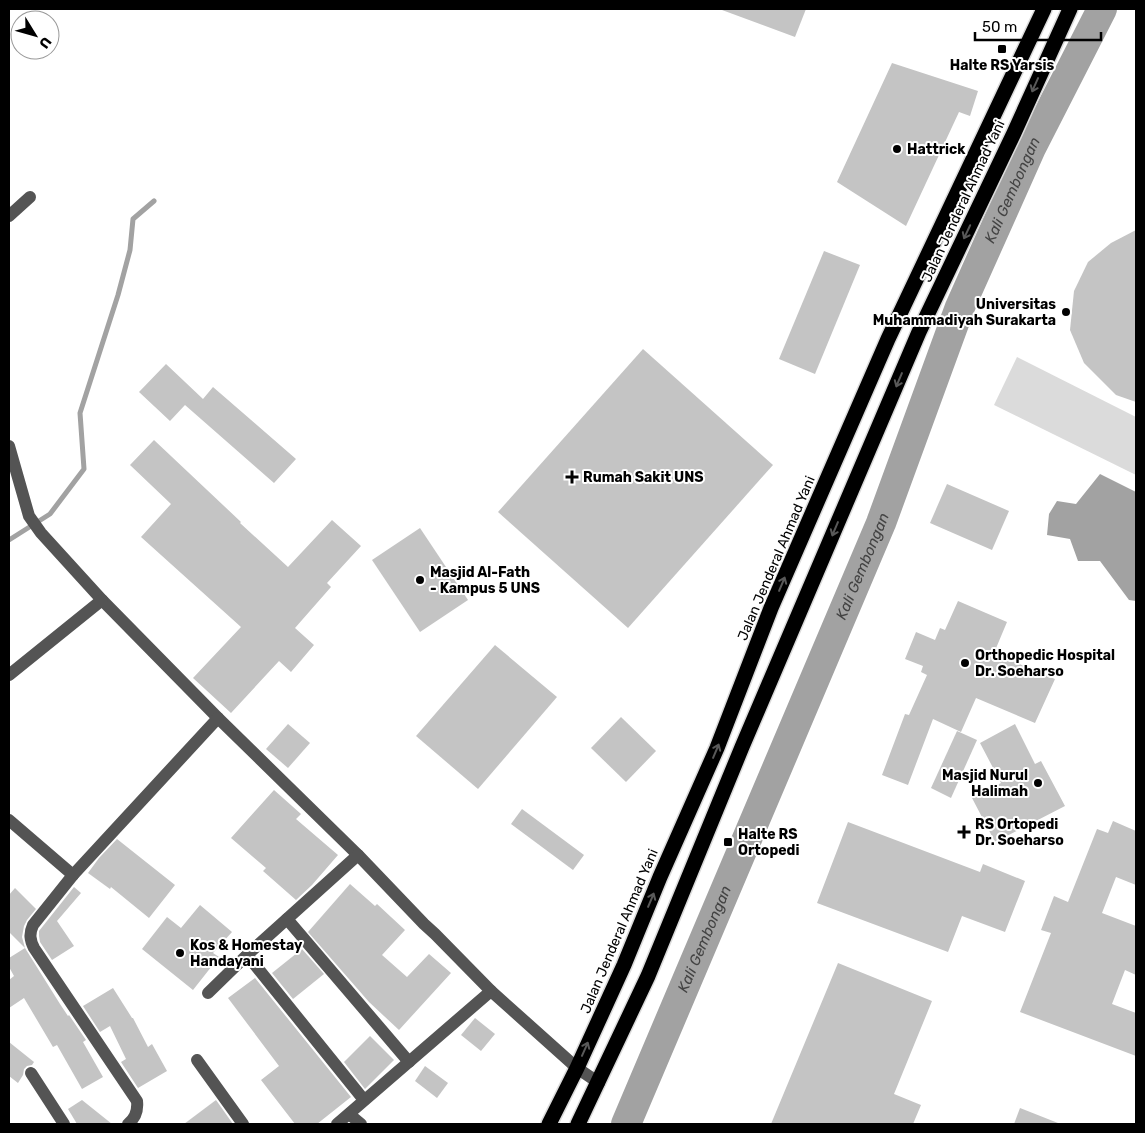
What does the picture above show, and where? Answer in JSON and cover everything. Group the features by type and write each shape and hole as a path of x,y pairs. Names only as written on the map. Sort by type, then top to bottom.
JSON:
{"highway":[{"name":"Jalan Jenderal Ahmad Yani","path":"549,1124 624,965 660,876 717,748 771,608 892,331 1044,9"},
{"name":"Jalan Jenderal Ahmad Yani","path":"578,1124 648,976 742,747 919,332 1014,133 1070,9"},
{"path":"771,608 797,618"}],"street":[{"path":"9,216 30,197"},
{"path":"9,446 29,516 41,533 102,600 218,718 358,855 491,991 577,1068 599,1083"},
{"path":"9,674 102,600"},
{"path":"128,1124 135,1116 137,1101 40,956 30,940 30,932 33,925 73,876 218,718"},
{"path":"9,820 73,876"},
{"path":"208,993 247,955 358,855"},
{"path":"287,919 409,1062"},
{"path":"247,955 364,1100"},
{"path":"337,1124 491,991"},
{"path":"197,1060 243,1124"},
{"path":"32,1073 64,1124"},
{"path":"349,1114 361,1124"}],"shaded area":[{"path":"1017,357 1136,417 1136,475 994,405"},
{"path":"1100,474 1136,492 1136,601 1129,600 1100,561 1078,561 1070,539 1047,535 1049,514 1057,501 1076,504"}],"building":[{"path":"722,9 806,9 795,37"},
{"name":"Hattrick","path":"892,63 978,91 970,116 959,112 906,226 837,182"},
{"path":"1136,230 1136,402 1116,395 1084,363 1070,330 1074,291 1088,262 1111,243"},
{"path":"824,251 860,265 815,374 779,359"},
{"path":"643,349 773,465 628,628 498,512"},
{"path":"166,364 203,399 213,387 296,459 274,483 185,405 170,421 139,392"},
{"path":"154,440 288,567 332,520 361,546 327,583 331,587 295,628 314,645 291,672 279,661 231,713 193,678 241,627 141,537 171,504 130,465"},
{"path":"947,484 1009,511 992,550 930,523"},
{"name":"Masjid Al-Fath - Kampus 5 UNS","path":"420,528 468,600 420,632 372,560"},
{"name":"Orthopedic Hospital Dr. Soeharso","path":"958,601 1007,622 994,653 1055,679 1035,723 976,698 961,732 933,719 908,785 882,775 905,714 909,715 927,675 921,672 923,666 905,659 916,632 935,640 940,628 945,630"},
{"path":"495,645 557,697 478,789 416,736"},
{"path":"621,717 656,751 626,782 591,748"},
{"path":"288,724 310,743 288,768 266,749"},
{"path":"1015,724 1035,764 1041,761 1065,806 995,842 972,798 1001,783 980,743"},
{"path":"957,731 977,740 951,798 931,788"},
{"path":"274,790 301,814 296,819 338,855 296,900 263,871 266,868 231,838"},
{"path":"522,809 584,855 573,870 511,824"},
{"path":"1113,821 1136,831 1136,885 1116,877 1102,913 1136,926 1136,975 1125,970 1112,1004 1136,1013 1136,1056 1020,1012 1051,933 1041,930 1054,896 1068,902 1097,829 1108,833"},
{"path":"848,822 980,872 983,864 1025,881 1005,932 962,916 948,952 817,903"},
{"path":"117,839 175,885 149,918 111,887 110,889 88,873"},
{"path":"350,884 375,906 377,904 405,930 382,955 407,977 429,954 451,973 399,1030 369,1002 308,932"},
{"path":"74,887 81,893 57,921 74,946 52,960 40,942 39,931"},
{"path":"15,888 36,909 24,926 22,937 25,948 9,932 9,895"},
{"name":"Kos & Homestay Handayani","path":"200,905 232,932 213,953 219,957 193,990 142,949 167,917 181,928"},
{"path":"25,948 60,1004 86,1040 83,1042 103,1077 82,1089 57,1045 53,1047 24,998 9,1008 9,980 14,976 9,967 9,958"},
{"path":"302,949 324,974 293,999 272,973"},
{"path":"838,963 932,1001 894,1094 921,1105 913,1124 771,1124"},
{"path":"255,978 351,1097 317,1124 295,1124 261,1080 279,1066 228,998"},
{"path":"113,988 133,1018 148,1047 152,1044 167,1071 138,1088 121,1062 126,1059 110,1026 100,1032 83,1006"},
{"path":"475,1018 495,1034 481,1051 461,1035"},
{"path":"370,1036 394,1060 365,1089 344,1062"},
{"path":"9,1042 34,1062 24,1069 18,1083 9,1076"},
{"path":"425,1066 448,1083 437,1098 415,1081"},
{"path":"82,1100 112,1124 77,1124 68,1109"},
{"path":"216,1100 233,1124 184,1124"},
{"path":"1020,1108 1058,1123 1058,1124 1014,1124"}],"waterway":[{"name":"Kali Gembongan","path":"626,1124 881,523 960,307 1031,148 1102,9"},
{"path":"9,540 50,514 84,469 80,413 118,295 130,250 133,219 154,201"}],"place":[{"name":"Halte RS Yarsis","path":"1002,49"},
{"name":"Hattrick","path":"897,149"},
{"name":"Universitas Muhammadiyah Surakarta","path":"1066,312"},
{"name":"Rumah Sakit UNS","path":"572,477"},
{"name":"Masjid Al-Fath - Kampus 5 UNS","path":"420,580"},
{"name":"Orthopedic Hospital Dr. Soeharso","path":"965,663"},
{"name":"Masjid Nurul Halimah","path":"1038,783"},
{"name":"RS Ortopedi Dr. Soeharso","path":"964,832"},
{"name":"Halte RS Ortopedi","path":"728,842"},
{"name":"Kos & Homestay Handayani","path":"180,953"}]}
